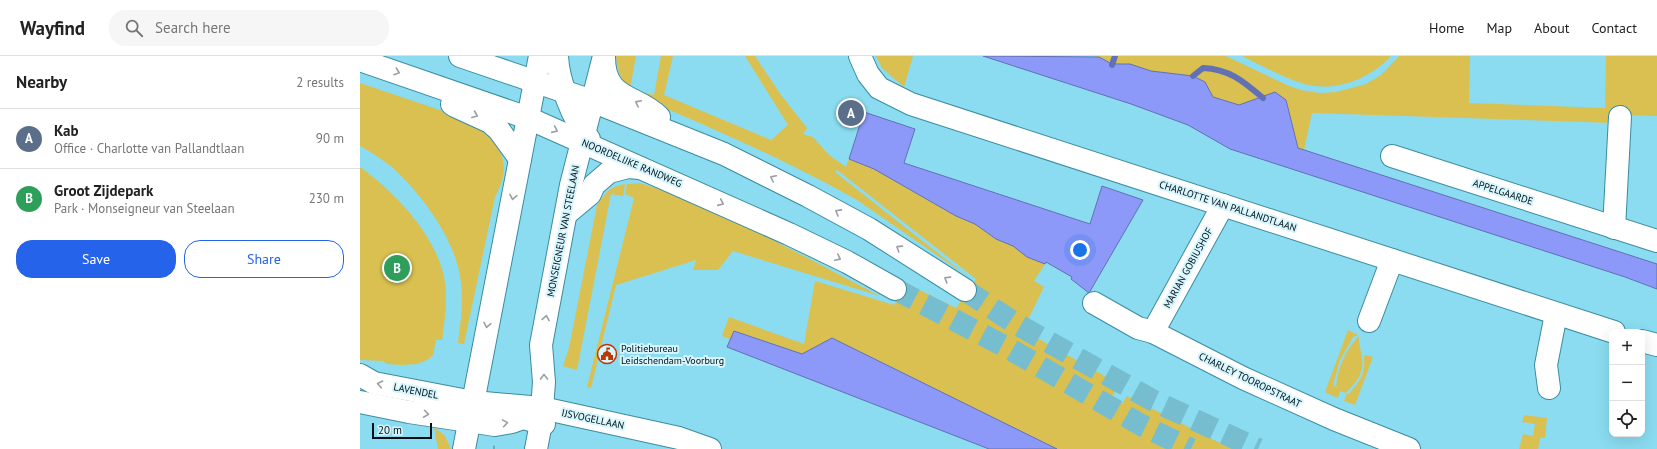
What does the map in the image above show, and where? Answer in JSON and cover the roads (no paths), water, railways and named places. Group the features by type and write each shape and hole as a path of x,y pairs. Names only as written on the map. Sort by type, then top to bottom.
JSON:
{"street":[{"path":"464,449 540,56"},
{"path":"557,56 559,71 575,119 588,141"},
{"path":"604,56 604,71 617,91 634,102 653,110 679,136"},
{"name":"MONSEIGNEUR VAN STEELAAN","path":"536,449 544,382 541,345 566,214 588,141 592,101 604,56"},
{"name":"CHARLOTTE VAN PALLANDTLAAN","path":"860,56 868,74 879,88 911,104 1609,330"},
{"path":"470,57 592,101 724,154 808,196 869,229 965,290"},
{"name":"NOORDELIJKE RANDWEG","path":"360,60 433,84 588,141 642,168 790,234 847,262 895,290"},
{"path":"433,84 455,106 484,118 495,126 520,159"},
{"path":"1614,228 1620,117"},
{"name":"APPELGAARDE","path":"1392,156 1657,241"},
{"path":"566,214 590,194 594,185 609,172 628,167 642,168"},
{"name":"MARIAN GOBIUSHOF","path":"1153,332 1223,205"},
{"path":"1369,321 1392,260"},
{"name":"CHARLEY TOOROPSTRAAT","path":"1094,303 1138,328 1153,332 1242,378 1334,419 1409,449"},
{"path":"1549,388 1546,365 1556,314"},
{"path":"1645,342 1657,345"},
{"name":"LAVENDEL","path":"360,375 374,383 471,412"},
{"name":"LAVENDEL","path":"360,402 471,412"},
{"name":"IJSVOGELLAAN","path":"471,412 541,416 666,445 679,438 710,449"}],"water":[{"path":"983,56 1099,57 1112,64 1130,64 1151,71 1193,76 1205,82 1213,97 1239,105 1275,92 1286,100 1298,148 1657,264 1657,289 1625,277 1230,149 1188,125 1131,104"},
{"path":"864,112 915,129 904,163 1090,224 1102,186 1143,200 1089,293 1071,279 1072,277 1046,262 1045,264 1027,257 1013,246 996,239 975,224 956,216 874,169 849,159"},
{"path":"734,331 802,354 832,338 1057,449 989,449 727,347"}],"waterway":[{"path":"1112,65 1115,56"},
{"path":"1193,76 1203,68 1228,73 1242,81 1263,98"}],"tunnel":[{"path":"895,289 1008,348 1143,426 1191,449"},
{"path":"965,290 1013,322 1154,401 1258,449"}],"place":[{"name":"Kab","path":"851,113"},
{"name":"Groot Zijdepark","path":"397,268"},
{"name":"Politiebureau Leidschendam-Voorburg","path":"607,354"}]}
